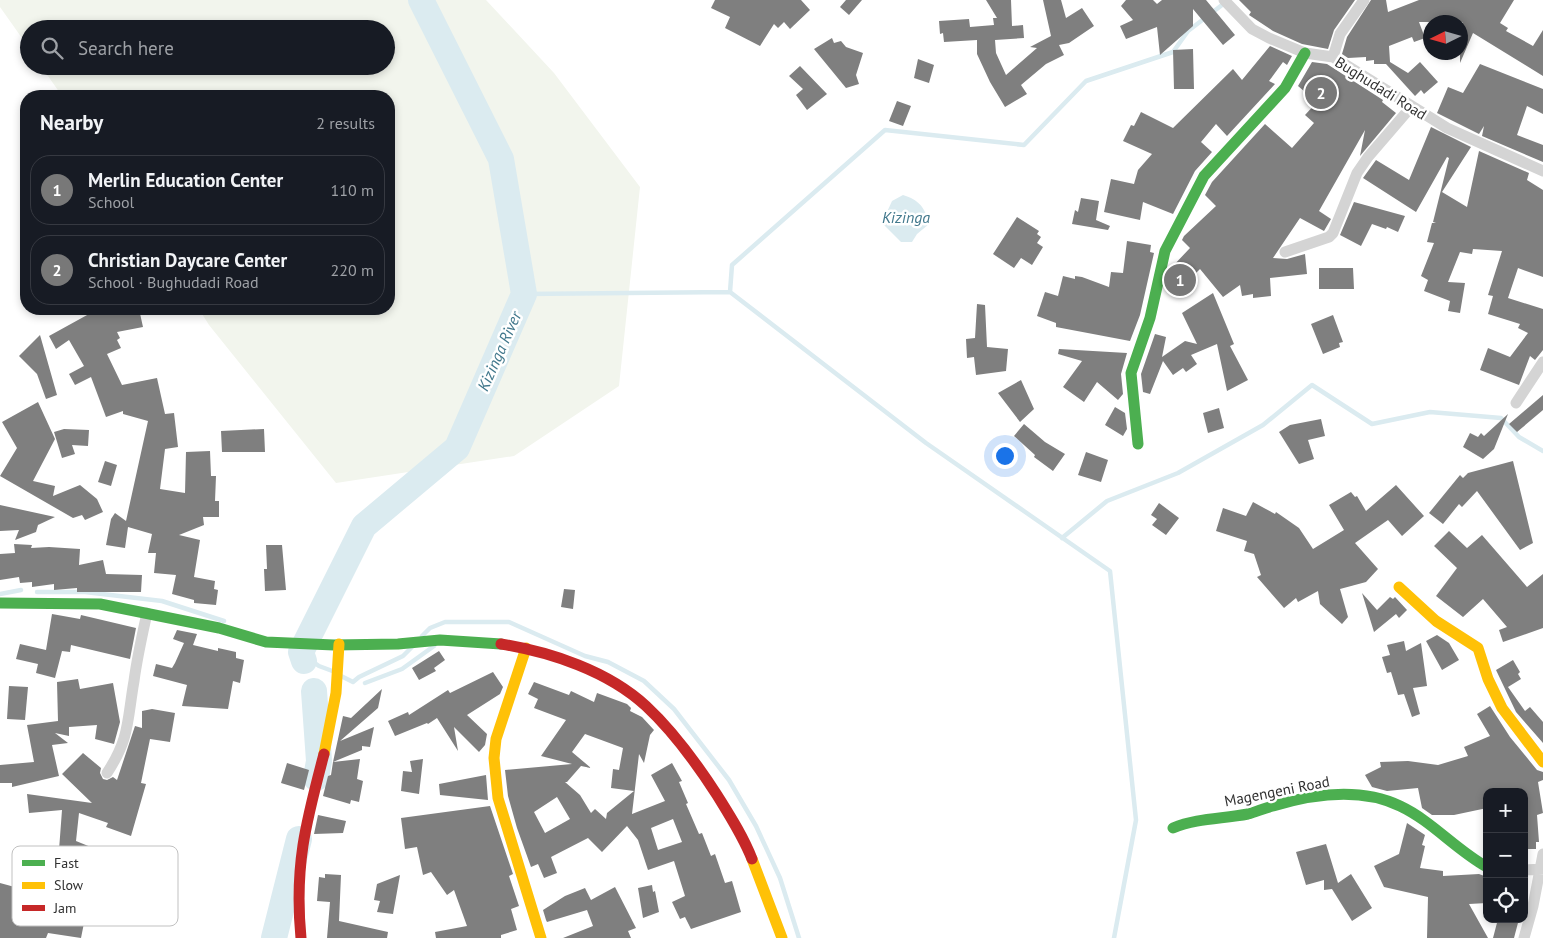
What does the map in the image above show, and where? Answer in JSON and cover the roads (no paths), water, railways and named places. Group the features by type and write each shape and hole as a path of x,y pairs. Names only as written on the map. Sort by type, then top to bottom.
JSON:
{"street":[{"name":"Bughudadi Road","path":"1224,0 1252,29 1306,53 1333,57 1447,128 1543,171"},
{"path":"1333,57 1340,34 1364,0"},
{"path":"1138,444 1131,373 1150,318 1165,250 1204,176 1286,88 1306,53"},
{"path":"1285,252 1329,237 1333,233 1358,173 1368,157 1412,107"},
{"path":"1516,403 1543,362"},
{"path":"1399,588 1419,609 1462,640 1478,648 1486,677 1515,727 1536,749 1543,762"},
{"path":"0,603 100,604 220,628 266,642 337,645 398,644 440,640 478,641 526,648 577,665 616,684 646,706 698,765 745,840 782,938"},
{"path":"107,773 117,758 128,731 135,675 147,613"},
{"path":"301,938 298,891 301,854 304,832 326,752 340,676 337,645"},
{"path":"526,648 496,739 494,758 498,798 507,831 521,867 541,938"},
{"name":"Magengeni Road","path":"1173,828 1190,821 1248,814 1277,804 1310,798 1337,794 1368,797 1397,805 1419,816 1471,859 1483,865"},
{"path":"1524,938 1542,869 1543,854"},
{"path":"1528,870 1542,869"}],"water":[{"name":"Kizinga","path":"903,195 913,199 920,205 926,213 929,224 917,234 912,242 901,242 882,223 892,201"}],"waterway":[{"name":"Kizinga River","path":"304,661 301,652 364,526 457,448 524,294 501,159 421,0"},
{"path":"730,292 732,265 885,130 1024,145 1086,81 1173,52 1188,31 1222,5"},
{"path":"524,294 730,292 926,443 1110,571 1136,820 1114,938"},
{"path":"1062,538 1107,501 1178,473 1263,425 1312,385 1372,424 1430,412 1501,418 1519,437 1543,451"},
{"path":"0,594 21,590"},
{"path":"37,592 85,592 162,601 224,621"},
{"path":"422,636 430,628 445,622 509,622 585,656 608,662 644,681 674,709 729,780 756,826 780,878 799,938"},
{"path":"365,683 402,669 434,646"},
{"path":"341,676 353,682 359,677 403,656 412,647"},
{"path":"296,650 319,666 335,672"},
{"path":"314,691 319,761 316,778"},
{"path":"274,938 299,839"}],"place":[{"name":"Christian Daycare Center","path":"1321,93"},
{"name":"Merlin Education Center","path":"1180,280"}]}
